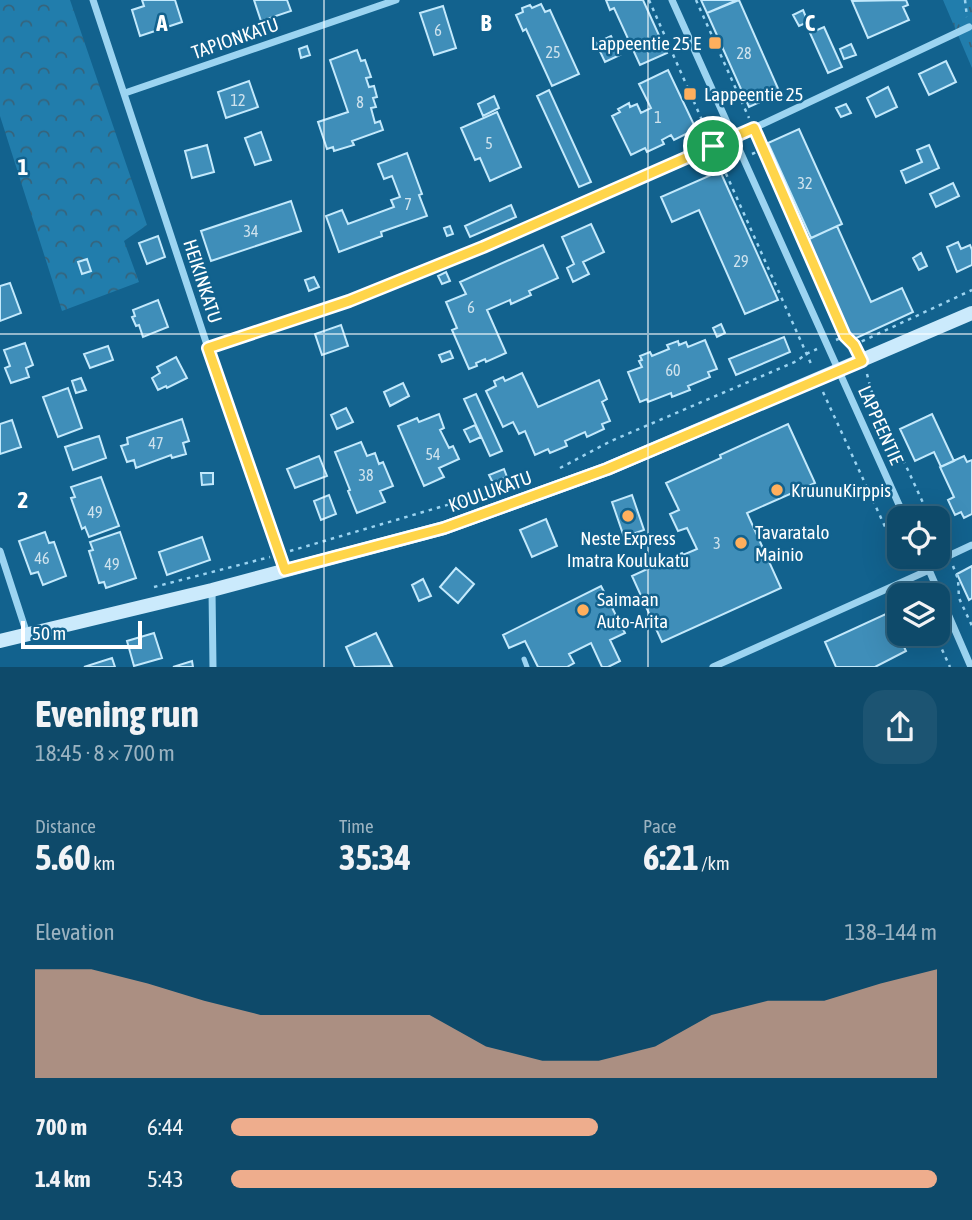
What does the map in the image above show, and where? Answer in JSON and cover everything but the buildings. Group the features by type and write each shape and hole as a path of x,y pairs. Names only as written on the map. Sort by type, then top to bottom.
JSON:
{"street":[{"name":"HEIKINKATU","path":"93,0 208,348 285,570"},
{"name":"TAPIONKATU","path":"125,93 396,0"},
{"name":"LAPPEENTIE","path":"672,0 900,506"},
{"path":"208,348 374,291 483,247 733,138 969,27"},
{"name":"KOULUKATU","path":"0,641 212,590 444,528 607,469 972,313"},
{"path":"950,555 972,545"},
{"path":"0,551 27,634"},
{"path":"713,667 910,579 926,569"},
{"path":"928,569 971,667"},
{"path":"212,590 213,667"}],"lane":[{"path":"524,659 527,667"}],"path":[{"path":"649,0 817,379 910,579"},
{"path":"696,0 845,336 854,345 862,361 871,390 924,506"},
{"path":"743,159 763,149"},
{"path":"854,345 972,290"},
{"path":"558,470 611,441 797,361 806,354"},
{"path":"144,589 279,554 523,483"},
{"path":"950,561 958,579 959,598 972,626"},
{"path":"940,646 950,667"}],"green space":[{"path":"0,0 70,0 147,225 124,241 139,282 62,311 0,116"},
{"path":"943,0 972,0 972,68"}],"place":[{"name":"Lappeentie 25 E","path":"715,43"},
{"name":"Lappeentie 25","path":"690,94"},
{"name":"KruunuKirppis","path":"777,490"},
{"name":"Neste Express Imatra Koulukatu","path":"628,516"},
{"name":"Tavaratalo Mainio","path":"741,543"},
{"name":"Saimaan Auto-Arita","path":"583,610"}],"route":[{"path":"754,128 845,336 854,345 862,361 607,469 444,528 285,570 208,348 349,301 483,247 713,146 754,128"}]}
